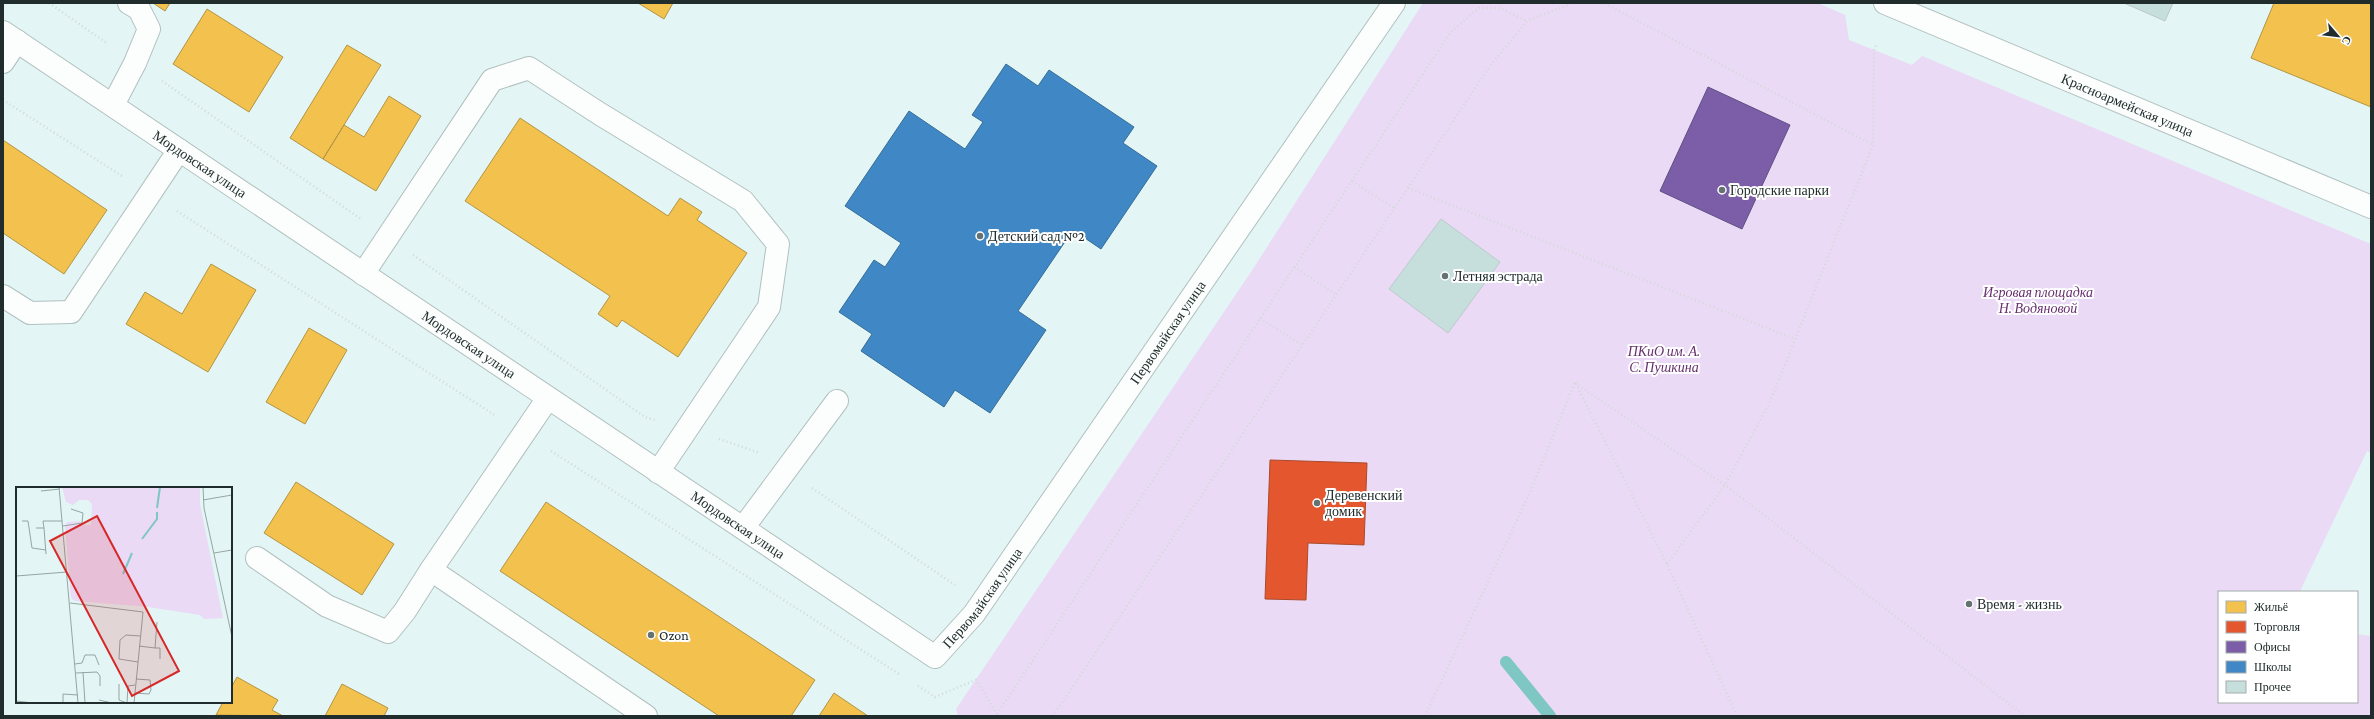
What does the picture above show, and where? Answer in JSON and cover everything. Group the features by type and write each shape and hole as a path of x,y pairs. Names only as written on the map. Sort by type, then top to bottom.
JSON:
{"street":[{"path":"113,105 135,63 149,29 139,9 129,3"},
{"name":"Первомайская улица","path":"935,657 974,614 1394,3"},
{"name":"Красноармейская улица","path":"1890,4 2371,207"},
{"path":"3,62 10,36"},
{"name":"Мордовская улица","path":"10,36 935,657"},
{"path":"363,274 492,80 529,68 600,114 743,200 778,244 769,307 658,472"},
{"path":"3,296 30,313 71,312 179,150"},
{"path":"257,558 327,606 388,632 405,611 431,570 548,398"},
{"path":"743,528 837,401"},
{"path":"431,570 646,716"}],"path":[{"path":"1053,716 1490,66 1527,20 1573,3"},
{"path":"1596,3 1604,4 1873,145"},
{"path":"915,685 935,697 976,680 998,715 1451,32 1479,8 1500,8 1527,20"},
{"path":"1667,564 1725,485 1770,402 1795,340 1873,145 1874,50 1877,43"},
{"path":"3,100 902,676"},
{"path":"1352,181 1394,208"},
{"path":"1408,188 1795,340"},
{"path":"1294,267 1336,294"},
{"path":"1260,318 1302,345"},
{"path":"1575,382 1725,485 2025,716"},
{"path":"1575,382 1667,564 1737,716"},
{"path":"1425,716 1531,490 1575,382"}],"green space":[{"name":"ПКиО им. А. С. Пушкина","path":"1423,3 1818,3 1845,15 1849,40 1912,65 1922,56 2371,244 2371,453 2367,451 2300,591 2218,591 2218,703 2358,703 2358,634 2371,636 2371,716 958,716 956,709 1253,269"}],"building: Жильё":[{"path":"153,3 170,3 165,11"},
{"path":"638,3 673,3 664,19"},
{"path":"2274,3 2371,3 2371,107 2251,58"},
{"path":"207,9 283,57 249,112 173,64"},
{"path":"347,45 381,65 323,159 290,138"},
{"path":"389,96 421,116 376,191 323,159 344,125 364,137"},
{"path":"520,118 668,216 680,198 702,212 697,220 747,253 678,357 622,320 617,327 598,314 610,296 465,201"},
{"path":"3,140 107,210 64,274 3,233"},
{"path":"211,264 256,290 208,372 126,324 145,292 182,314"},
{"path":"309,328 347,350 305,424 266,402"},
{"path":"296,482 394,544 362,595 264,533"},
{"path":"546,502 815,680 791,716 719,716 500,571"},
{"path":"237,677 278,700 272,710 283,716 216,715 222,703 232,703 232,686"},
{"path":"342,684 388,708 384,716 325,716"},
{"path":"834,693 868,716 819,716"}],"building: Торговля":[{"name":"Деревенский домик","path":"1270,460 1367,463 1364,545 1308,543 1306,600 1265,599"}],"building: Офисы":[{"path":"1708,87 1790,125 1742,229 1660,191"}],"building: Школы":[{"name":"Детский сад №2","path":"1006,64 1038,86 1049,70 1134,127 1123,143 1157,166 1101,249 1073,230 1018,311 1046,330 990,413 955,390 944,407 861,351 872,334 839,312 874,260 885,267 901,243 845,206 909,111 965,149 983,122 972,115"}],"building: Прочее":[{"path":"2124,3 2173,3 2165,21"},
{"name":"Летняя эстрада","path":"1441,219 1500,262 1448,333 1389,289"}],"waterway":[{"path":"1506,662 1550,716"}],"place":[{"name":"Городские парки","path":"1722,190"},
{"name":"Детский сад №2","path":"980,236"},
{"name":"Летняя эстрада","path":"1445,276"},
{"name":"Деревенский домик","path":"1317,503"},
{"name":"Время - жизнь","path":"1969,604"},
{"name":"Ozon","path":"651,635"}],"park label":[{"name":"Игровая площадка Н. Водяновой","path":"2038,300"}]}
